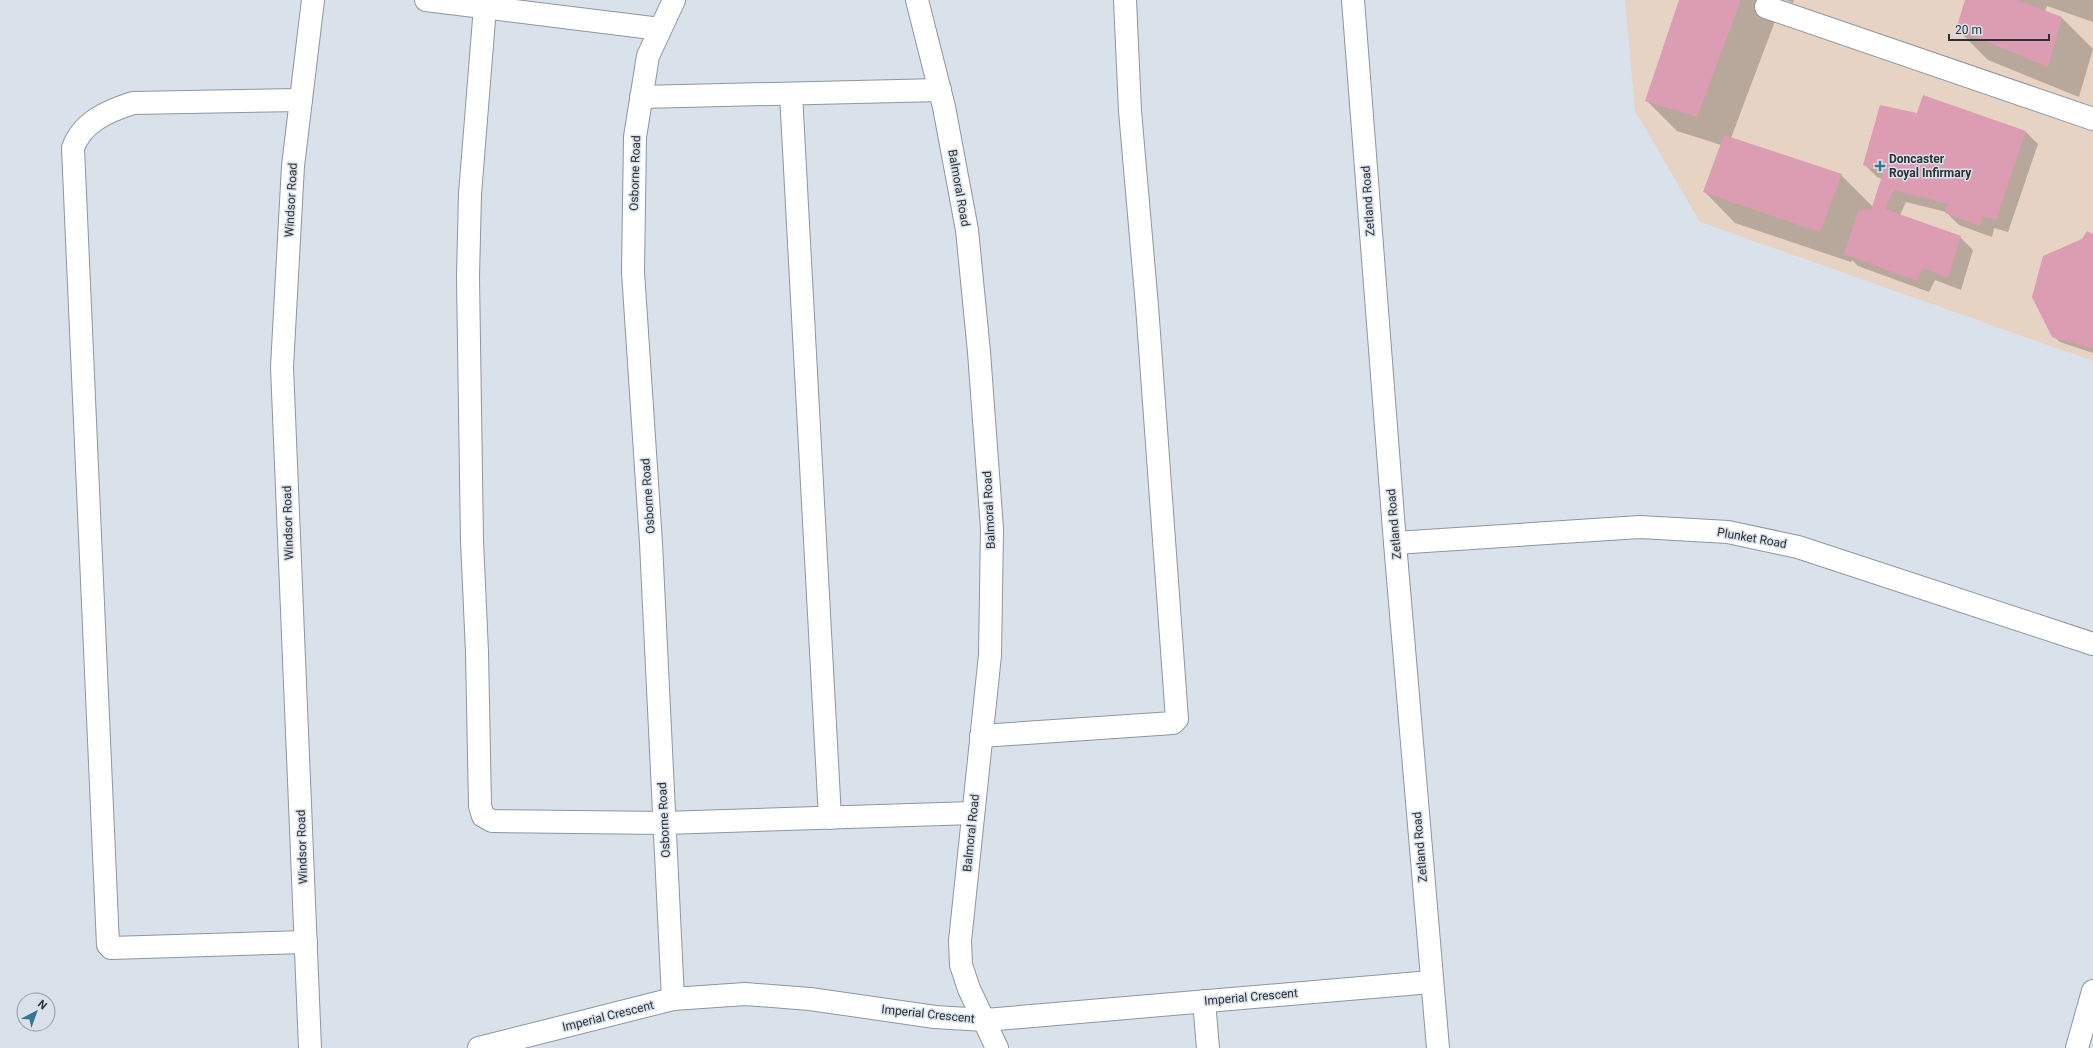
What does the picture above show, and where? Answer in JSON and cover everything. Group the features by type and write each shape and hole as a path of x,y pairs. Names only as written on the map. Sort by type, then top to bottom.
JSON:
{"street":[{"name":"Windsor Road","path":"310,1048 282,367 293,166 313,0"},
{"path":"426,0 660,28"},
{"name":"Osborne Road","path":"673,999 651,544 633,272 635,137 641,97 648,56 674,0"},
{"name":"Balmoral Road","path":"917,0 940,90 967,230 979,352 992,529 990,655 960,942 961,965 968,989 985,1020 997,1048"},
{"path":"981,736 1173,723 1178,719 1152,360 1130,110 1125,0"},
{"name":"Zetland Road","path":"1353,0 1395,544 1438,1048"},
{"path":"1766,6 2093,119"},
{"path":"486,7 470,194 468,277 472,541 477,652 480,806 483,816 492,822 665,823 973,813"},
{"path":"641,97 940,90"},
{"path":"791,94 830,818"},
{"path":"301,100 133,103 106,112 77,136 73,148 108,945 111,948 306,942"},
{"name":"Plunket Road","path":"1395,544 1640,527 1728,532 1798,547 2093,644"},
{"name":"Imperial Crescent","path":"479,1048 673,999 745,994 810,999 935,1017 985,1020 1432,982"},
{"path":"2077,1048 2093,992"},
{"path":"1204,1001 1208,1048"}],"shaded area":[{"name":"Doncaster Royal Infirmary","path":"1625,0 2093,0 2093,361 1700,222 1635,111"}],"building":[{"path":"1679,0 1741,0 1697,117 1645,101"},
{"path":"1965,0 2017,0 2062,17 2048,67 1956,29"},
{"path":"1923,95 2026,131 1996,220 1982,216 1980,226 1945,213 1948,204 1894,190 1885,209 1961,236 1948,278 1923,268 1917,281 1844,254 1859,209 1871,210 1883,173 1863,165 1880,105 1917,113"},
{"path":"1724,135 1842,174 1820,232 1703,192"},
{"path":"2087,231 2093,234 2093,349 2052,337 2032,297 2043,256 2082,239"}],"place":[{"name":"Doncaster Royal Infirmary","path":"1880,166"}]}
